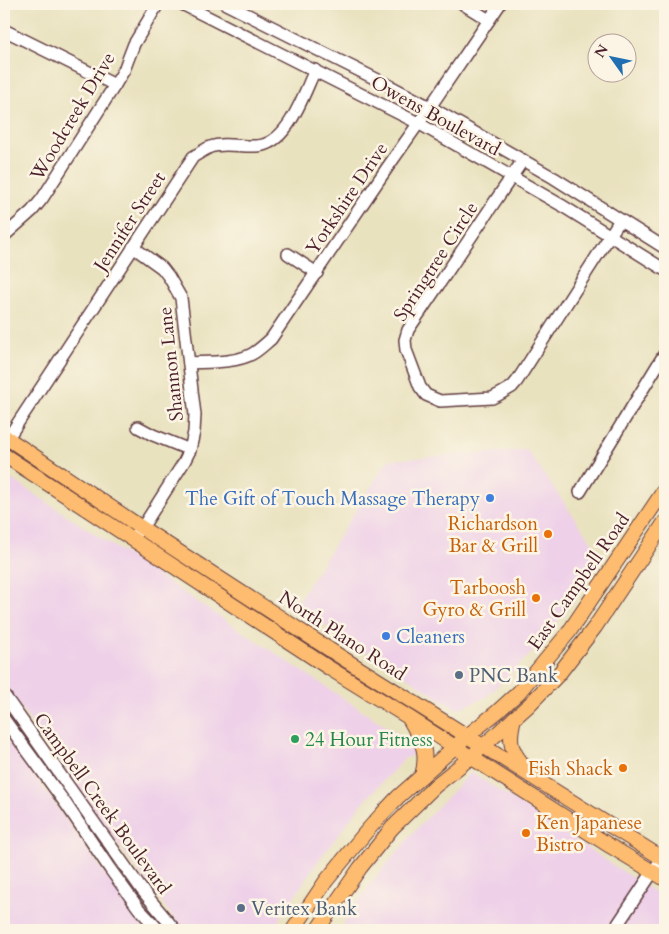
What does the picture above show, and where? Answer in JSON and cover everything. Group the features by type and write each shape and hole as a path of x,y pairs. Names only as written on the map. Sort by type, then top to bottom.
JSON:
{"main road":[{"name":"North Plano Road","path":"5,439 341,657 664,859"},
{"name":"North Plano Road","path":"4,455 329,668 665,879"},
{"name":"East Campbell Road","path":"293,930 326,881 366,832 398,797 519,692 569,632 591,599 659,511 665,489"},
{"name":"East Campbell Road","path":"317,930 360,868 392,828 436,786 514,718 558,675 594,627 665,522"},
{"path":"591,599 606,609"},
{"path":"329,668 341,657"},
{"path":"408,717 425,754 422,776"},
{"path":"514,718 510,732 513,750 517,758 536,779"}],"street":[{"name":"Woodcreek Drive","path":"4,236 32,212 42,199 124,70 134,44 158,4"},
{"name":"Owens Boulevard","path":"182,4 418,123 610,235 665,270"},
{"name":"Owens Boulevard","path":"226,4 430,107 554,178 665,248"},
{"path":"463,4 489,20"},
{"name":"Yorkshire Drive","path":"189,363 232,360 251,354 271,339 500,4"},
{"path":"4,30 115,85"},
{"name":"Jennifer Street","path":"5,439 193,157 210,147 258,146 271,143 292,120 315,70"},
{"name":"Springtree Circle","path":"523,160 408,330 405,340 406,352 420,387 426,395 440,401 492,398 512,387 620,220"},
{"name":"Shannon Lane","path":"130,538 142,528 184,462 190,450 195,415 181,298 162,268 133,247"},
{"path":"288,254 317,273"},
{"path":"580,492 665,353"},
{"path":"138,427 190,450"},
{"name":"Campbell Creek Boulevard","path":"4,695 71,800 110,869 145,915 159,930"},
{"name":"Campbell Creek Boulevard","path":"4,719 120,857 142,890 175,930"},
{"path":"614,930 653,871 664,859"},
{"path":"145,915 156,907"}],"shaded area":[{"path":"527,450 602,557 545,640 486,697 458,709 295,606 388,460"},
{"path":"4,474 411,743 413,747 412,755 406,757 361,805 318,861 272,930 185,930 178,924 98,817 4,684"},
{"path":"4,733 145,930 4,930"},
{"path":"471,772 665,899 665,930 339,930 372,882 415,831"}],"place":[{"name":"The Gift of Touch Massage Therapy","path":"490,498"},
{"name":"Richardson Bar & Grill","path":"548,534"},
{"name":"Tarboosh Gyro & Grill","path":"536,598"},
{"name":"Cleaners","path":"386,636"},
{"name":"PNC Bank","path":"459,675"},
{"name":"24 Hour Fitness","path":"295,739"},
{"name":"Fish Shack","path":"623,768"},
{"name":"Ken Japanese Bistro","path":"526,833"},
{"name":"Veritex Bank","path":"241,908"}]}
